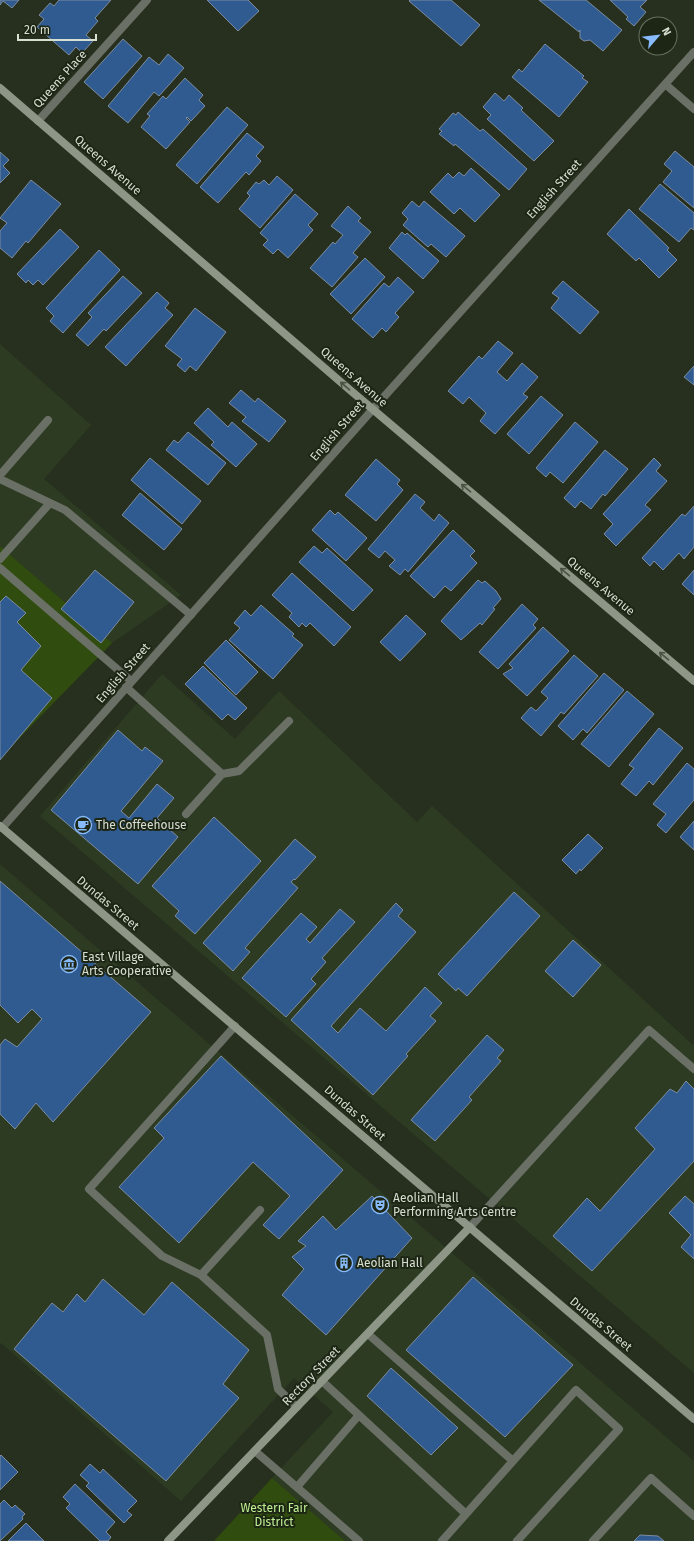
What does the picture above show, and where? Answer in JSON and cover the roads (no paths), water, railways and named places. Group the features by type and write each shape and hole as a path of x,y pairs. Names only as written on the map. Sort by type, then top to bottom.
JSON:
{"street":[{"name":"Queens Place","path":"38,120 148,0"},
{"name":"English Street","path":"1,827 373,409 694,52"},
{"path":"665,84 694,109"},
{"name":"Queens Avenue","path":"0,88 373,409 694,681"},
{"path":"0,475 48,420"},
{"path":"0,479 66,510 190,615"},
{"path":"0,559 50,503"},
{"path":"0,568 129,684 222,774"},
{"path":"186,814 222,774 239,771 289,721"},
{"name":"Dundas Street","path":"1,827 694,1419"},
{"path":"234,1026 89,1189 162,1256 201,1275 267,1335 278,1389 298,1407"},
{"path":"470,1228 649,1030 694,1069"},
{"path":"201,1275 260,1210"},
{"name":"Rectory Street","path":"168,1541 470,1228"},
{"path":"368,1334 513,1461"},
{"path":"322,1381 466,1514"},
{"path":"442,1541 576,1390 619,1430 517,1541"},
{"path":"297,1487 359,1415"},
{"path":"255,1451 359,1541"},
{"path":"593,1541 651,1478 694,1516"}],"place":[{"name":"The Coffeehouse","path":"83,825"},
{"name":"East Village Arts Cooperative","path":"69,964"},
{"name":"Aeolian Hall Performing Arts Centre","path":"380,1205"},
{"name":"Aeolian Hall","path":"344,1263"}],"park label":[{"name":"Western Fair District","path":"274,1515"}]}
